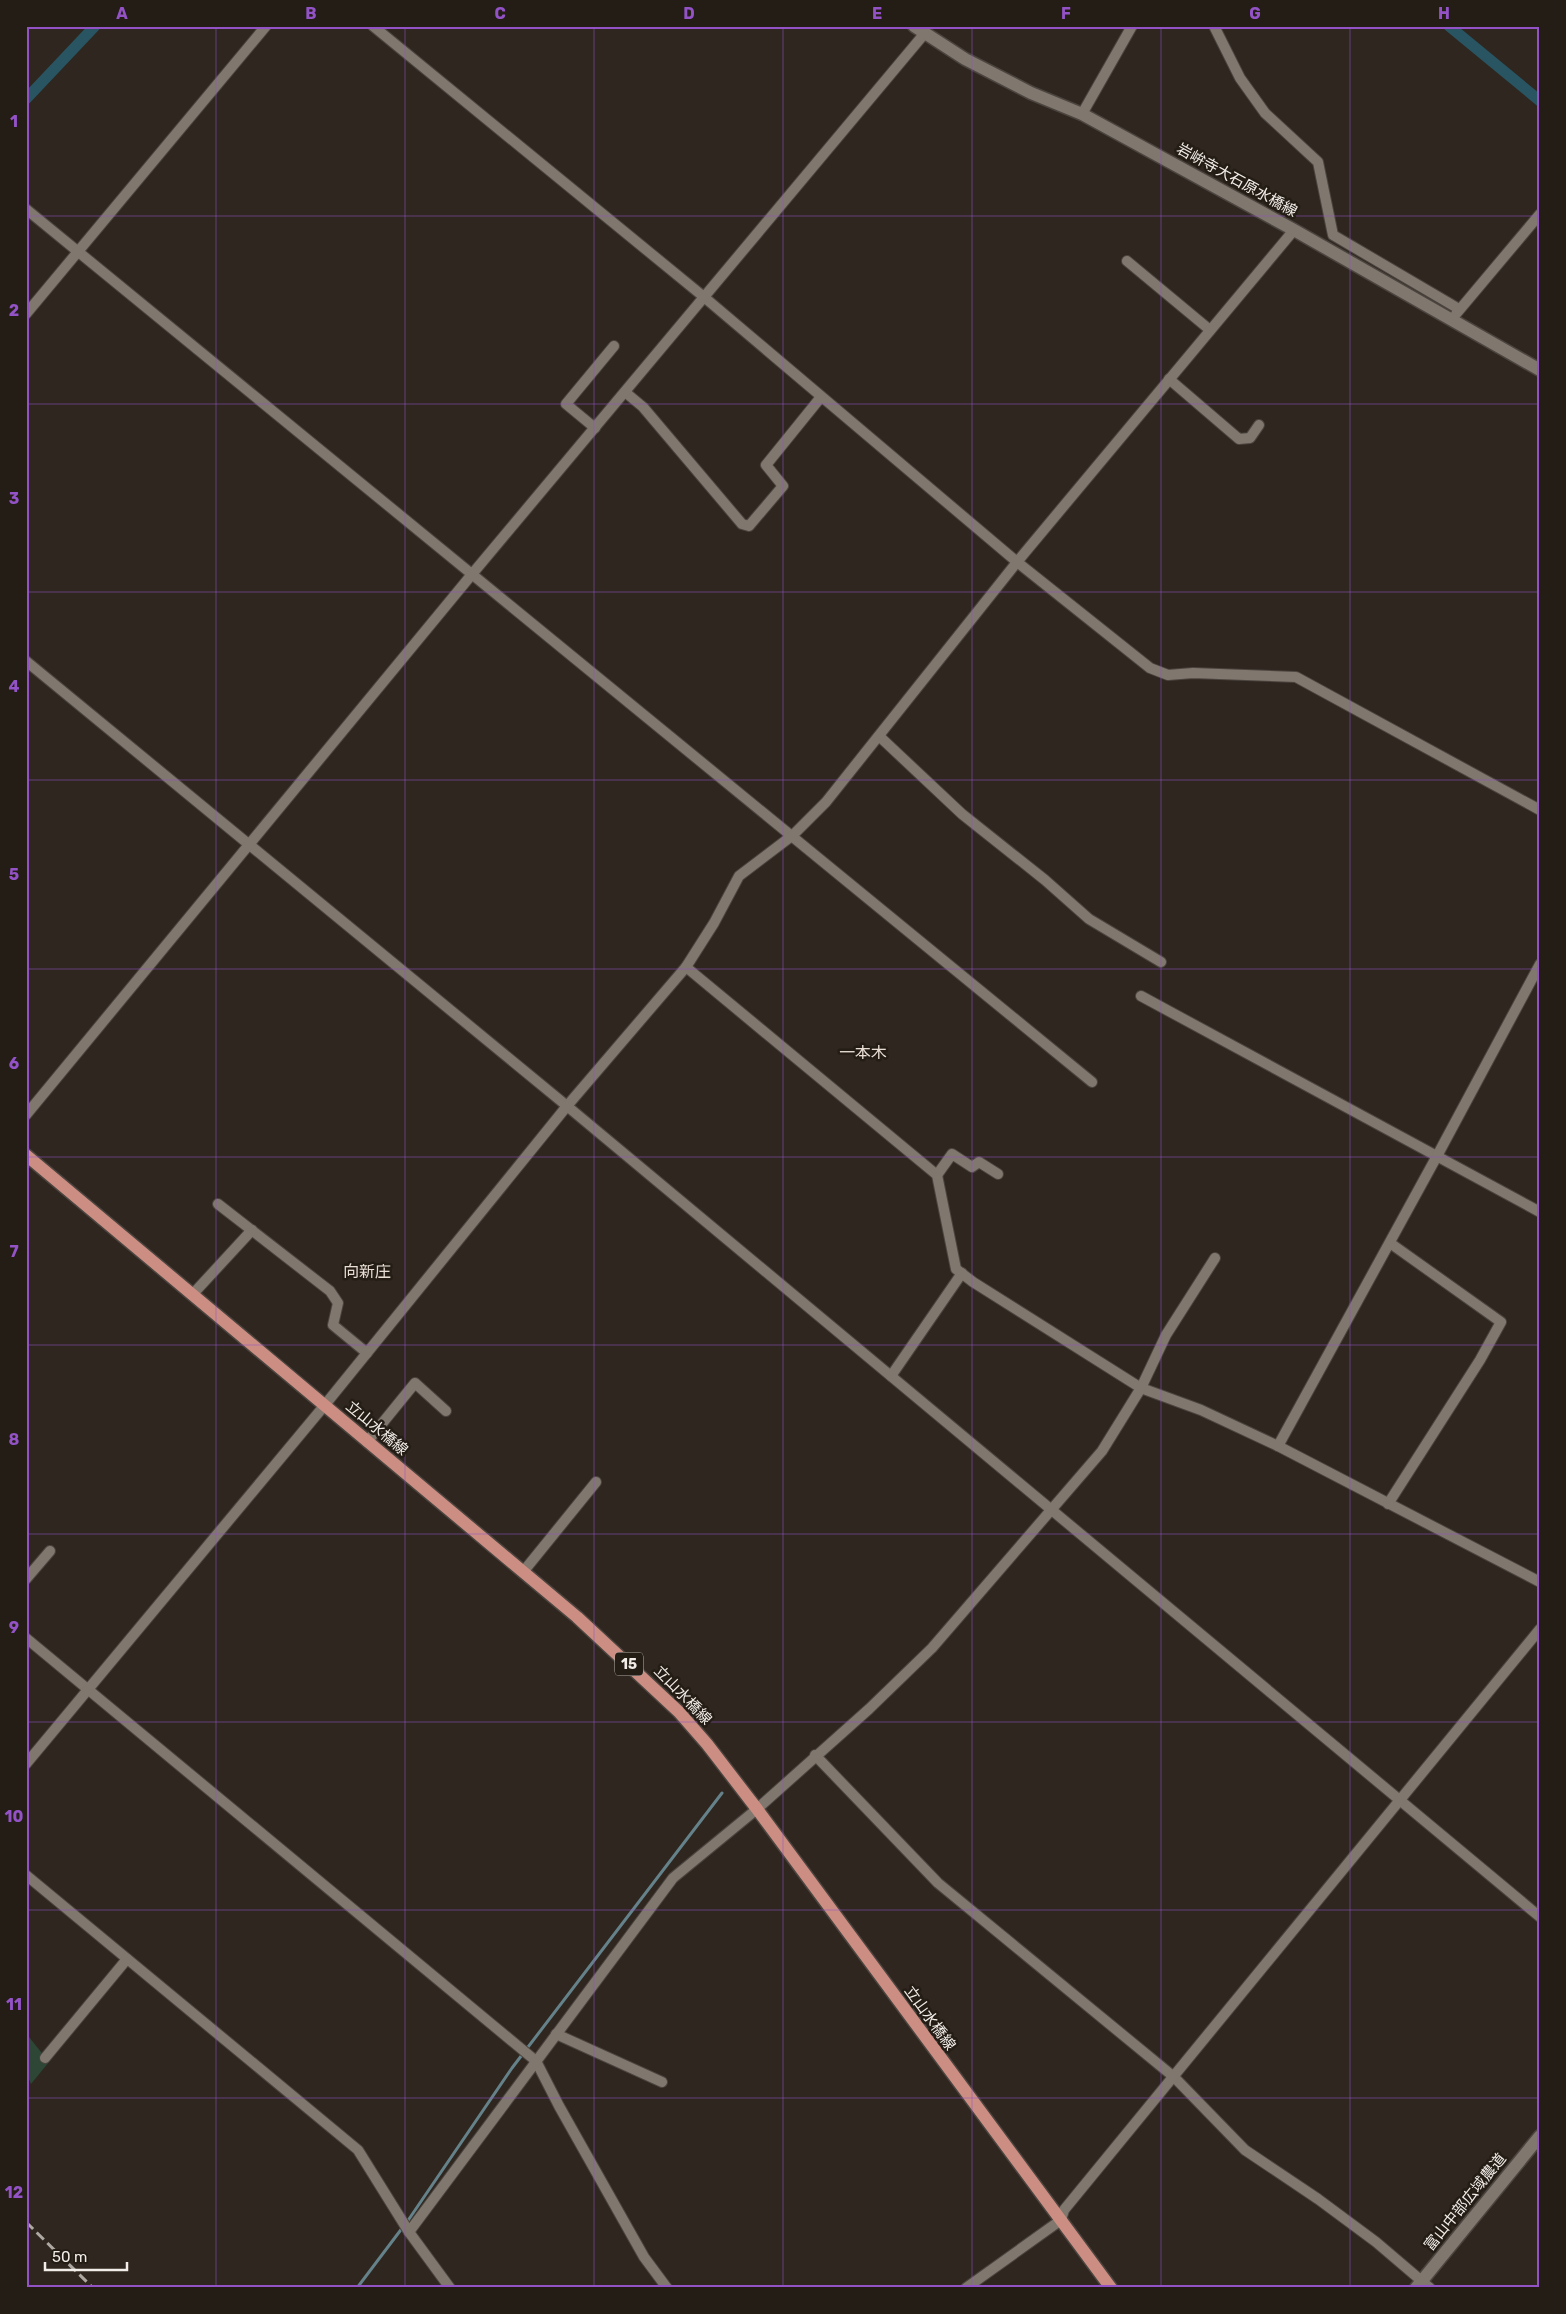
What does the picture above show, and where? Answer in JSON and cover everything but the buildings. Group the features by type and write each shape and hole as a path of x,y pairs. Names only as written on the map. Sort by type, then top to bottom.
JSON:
{"main road":[{"name":"岩峅寺大石原水橋線","path":"920,30 964,59 1014,84 1082,114 1294,230 1540,370"},
{"name":"立山水橋線","path":"26,1155 523,1572 639,1672 679,1712 707,1744 757,1809 1111,2288"},
{"name":"富山中部広域農道","path":"1423,2286 1540,2136"}],"street":[{"path":"26,314 266,26"},
{"path":"373,26 704,297 1017,562 1150,668 1168,675 1193,673 1296,676 1540,810"},
{"path":"1214,26 1240,78 1265,113 1318,162 1333,235 1459,309"},
{"path":"1082,114 1128,28"},
{"path":"26,1115 473,573 704,297 920,30"},
{"path":"26,209 793,835 932,952 1092,1082"},
{"path":"1452,321 1459,309 1540,214"},
{"path":"26,1764 324,1406 567,1106 686,966 714,923 740,876 793,835 826,802 1017,562 1294,230"},
{"path":"1127,261 1210,330"},
{"path":"595,428 566,404 614,346"},
{"path":"1169,379 1239,439 1250,438 1258,425"},
{"path":"625,392 643,408 742,524 748,526 783,486 766,465 821,397"},
{"path":"26,661 250,843 1540,1917"},
{"path":"878,736 962,814 1046,880 1089,919 1161,962"},
{"path":"1278,1446 1540,964"},
{"path":"686,966 937,1175 956,1269 1141,1388 1201,1410 1278,1446 1540,1582"},
{"path":"1141,996 1540,1212"},
{"path":"937,1175 952,1154 972,1167 979,1162 998,1174"},
{"path":"218,1204 330,1291 338,1303 333,1325 367,1353"},
{"path":"192,1295 252,1230"},
{"path":"1388,1504 1480,1360 1501,1322 1390,1243"},
{"path":"409,2232 673,1878 757,1809 815,1755 869,1709 932,1648 1102,1451 1141,1388 1166,1334 1215,1258"},
{"path":"891,1376 962,1273"},
{"path":"367,1442 415,1383 446,1411"},
{"path":"523,1572 596,1482"},
{"path":"26,1580 50,1551"},
{"path":"966,2288 1061,2220 1064,2210 1540,1630"},
{"path":"26,1638 536,2061 644,2257 667,2288"},
{"path":"815,1755 938,1883 1174,2077 1245,2150 1318,2199 1376,2242 1423,2286"},
{"path":"26,1875 358,2150 409,2232 450,2288"},
{"path":"45,2058 127,1959"},
{"path":"556,2034 662,2082"}],"green space":[{"path":"29,2037 49,2062 31,2084 26,2072 26,2038"}],"waterway":[{"path":"26,99 95,26"},
{"path":"1449,26 1540,101"},
{"path":"357,2288 409,2219 512,2068 722,1793"}],"railway":[{"path":"26,2222 93,2288"}],"district":[{"name":"一本木","path":"863,1052"},
{"name":"向新庄","path":"367,1271"}]}
